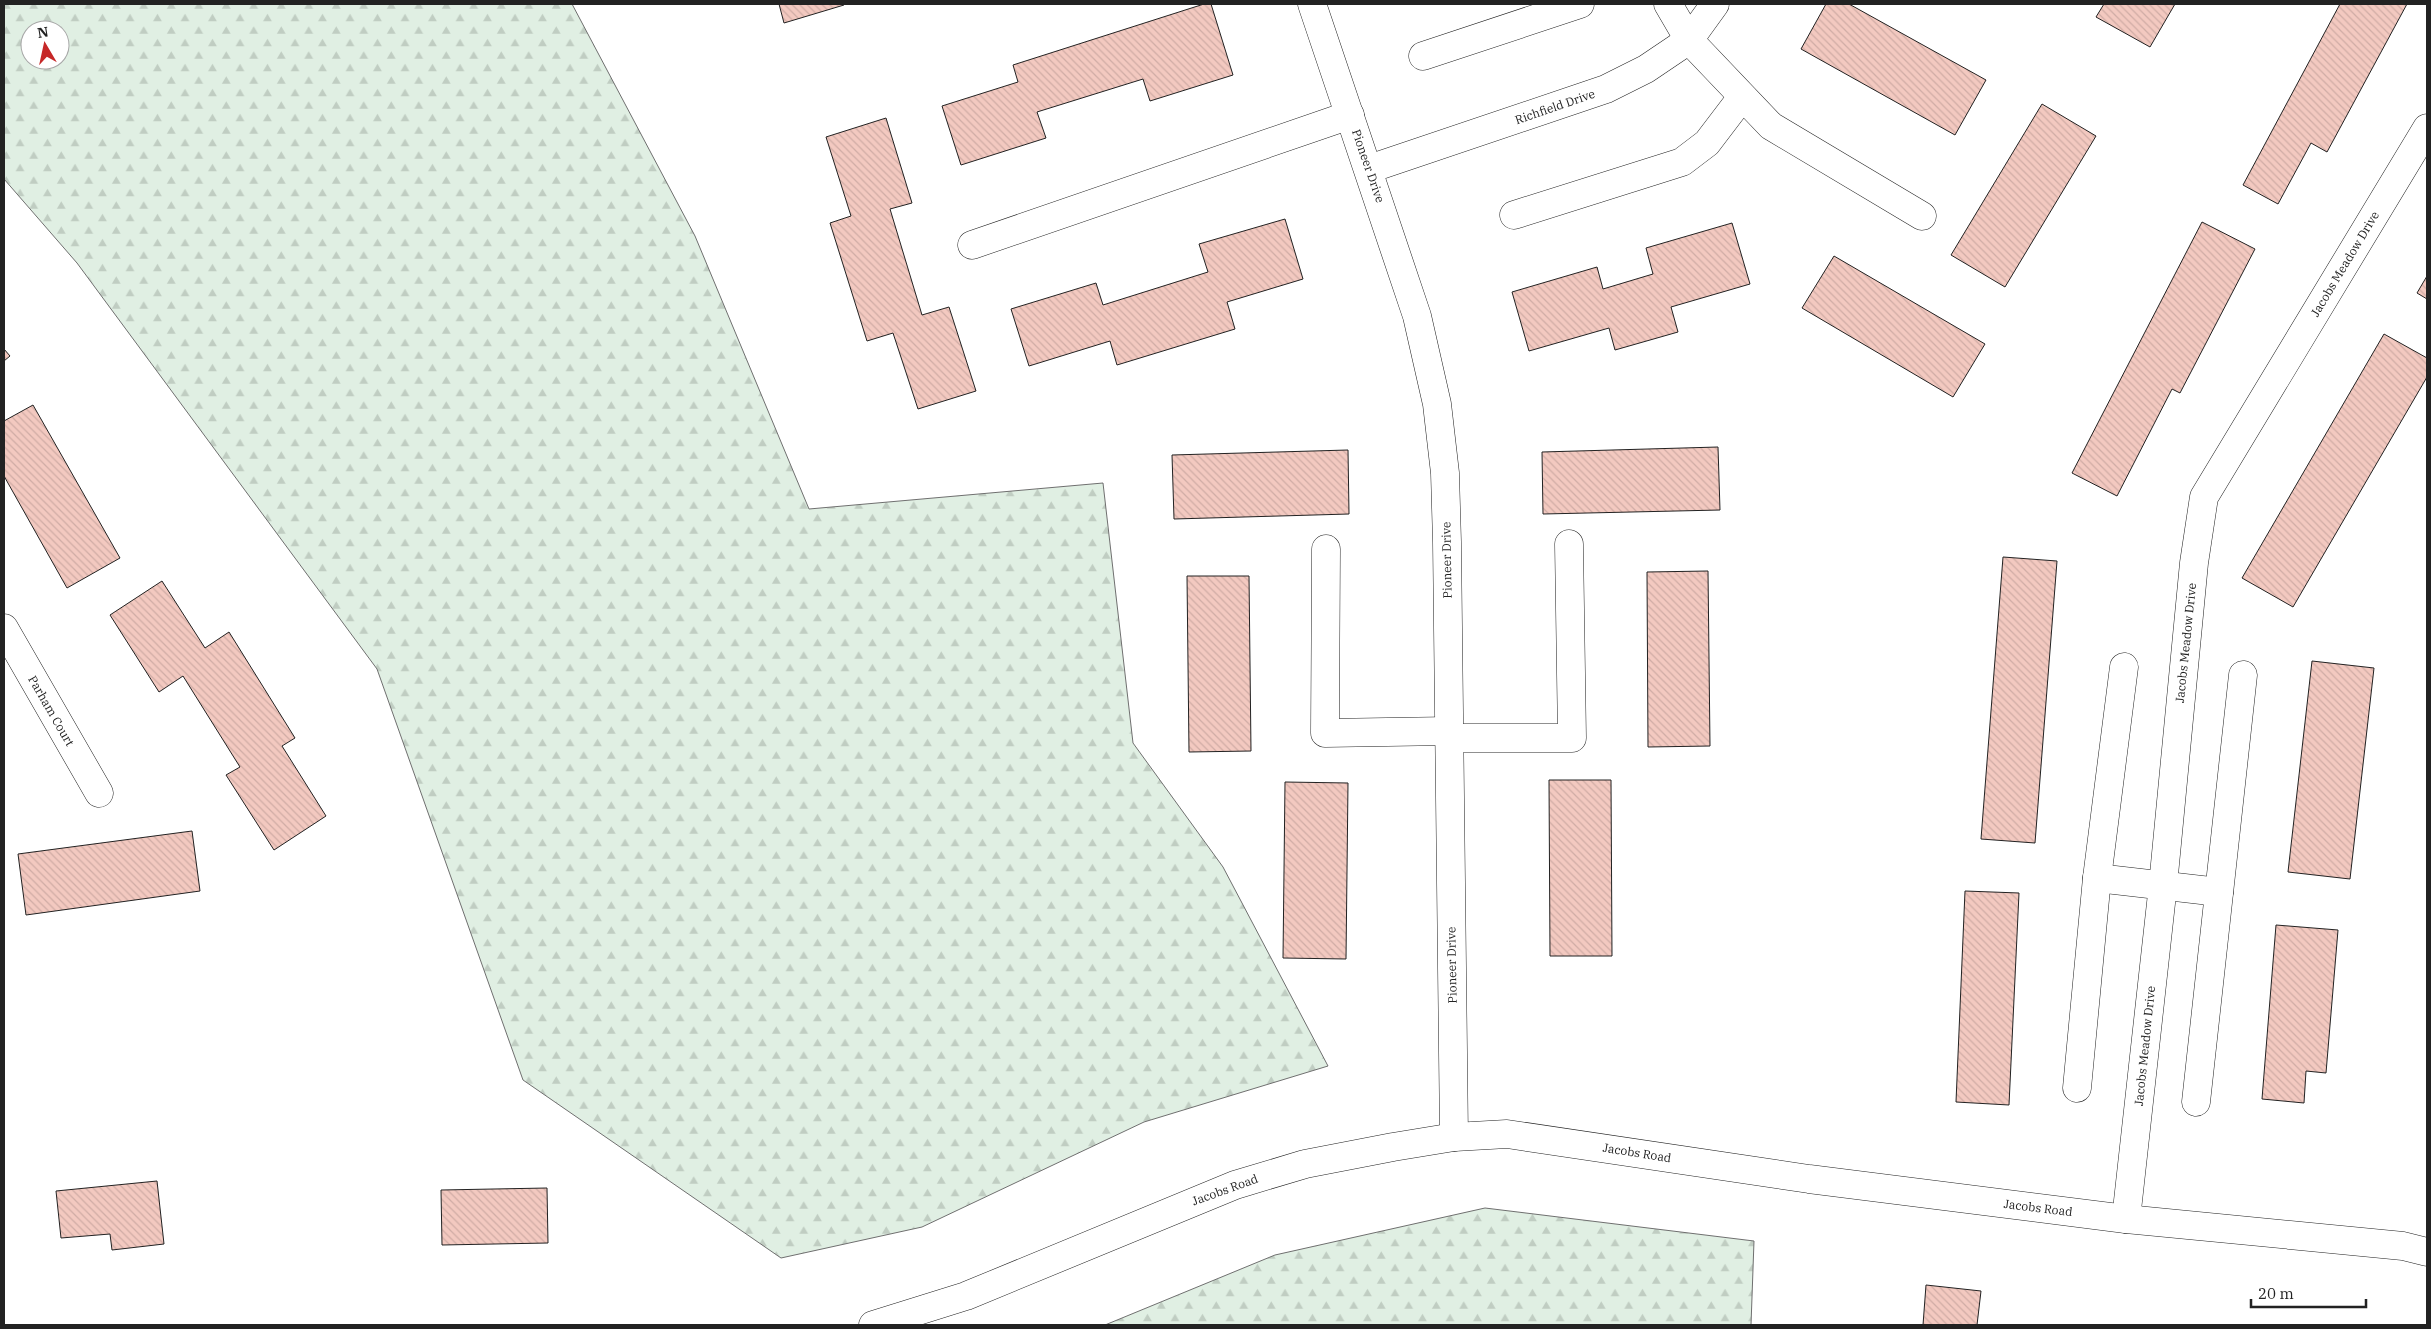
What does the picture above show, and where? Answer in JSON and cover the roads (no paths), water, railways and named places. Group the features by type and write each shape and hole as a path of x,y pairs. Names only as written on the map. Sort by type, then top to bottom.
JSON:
{"street":[{"name":"Pioneer Drive","path":"1312,4 1417,316 1437,404 1445,483 1454,1137"},
{"path":"1424,56 1580,4"},
{"path":"1668,4 1689,40 1771,126 1922,216"},
{"name":"Richfield Drive","path":"1369,169 1606,89 1646,70 1689,40 1715,4"},
{"path":"1514,215 1682,162 1707,143 1742,97"},
{"path":"972,245 1350,115"},
{"name":"Jacobs Meadow Drive","path":"2126,1219 2163,885 2194,563 2204,497 2427,128"},
{"path":"1326,549 1325,733 1572,738 1569,544"},
{"name":"Parham Court","path":"4,628 99,794"},
{"path":"2077,1088 2097,878 2124,667"},
{"path":"2196,1102 2244,675"},
{"path":"2097,878 2219,892"},
{"name":"Jacobs Road","path":"873,1325 966,1296 1235,1185 1305,1164 1454,1137 1507,1134 1809,1179 2126,1219 2403,1246 2427,1252"}]}
